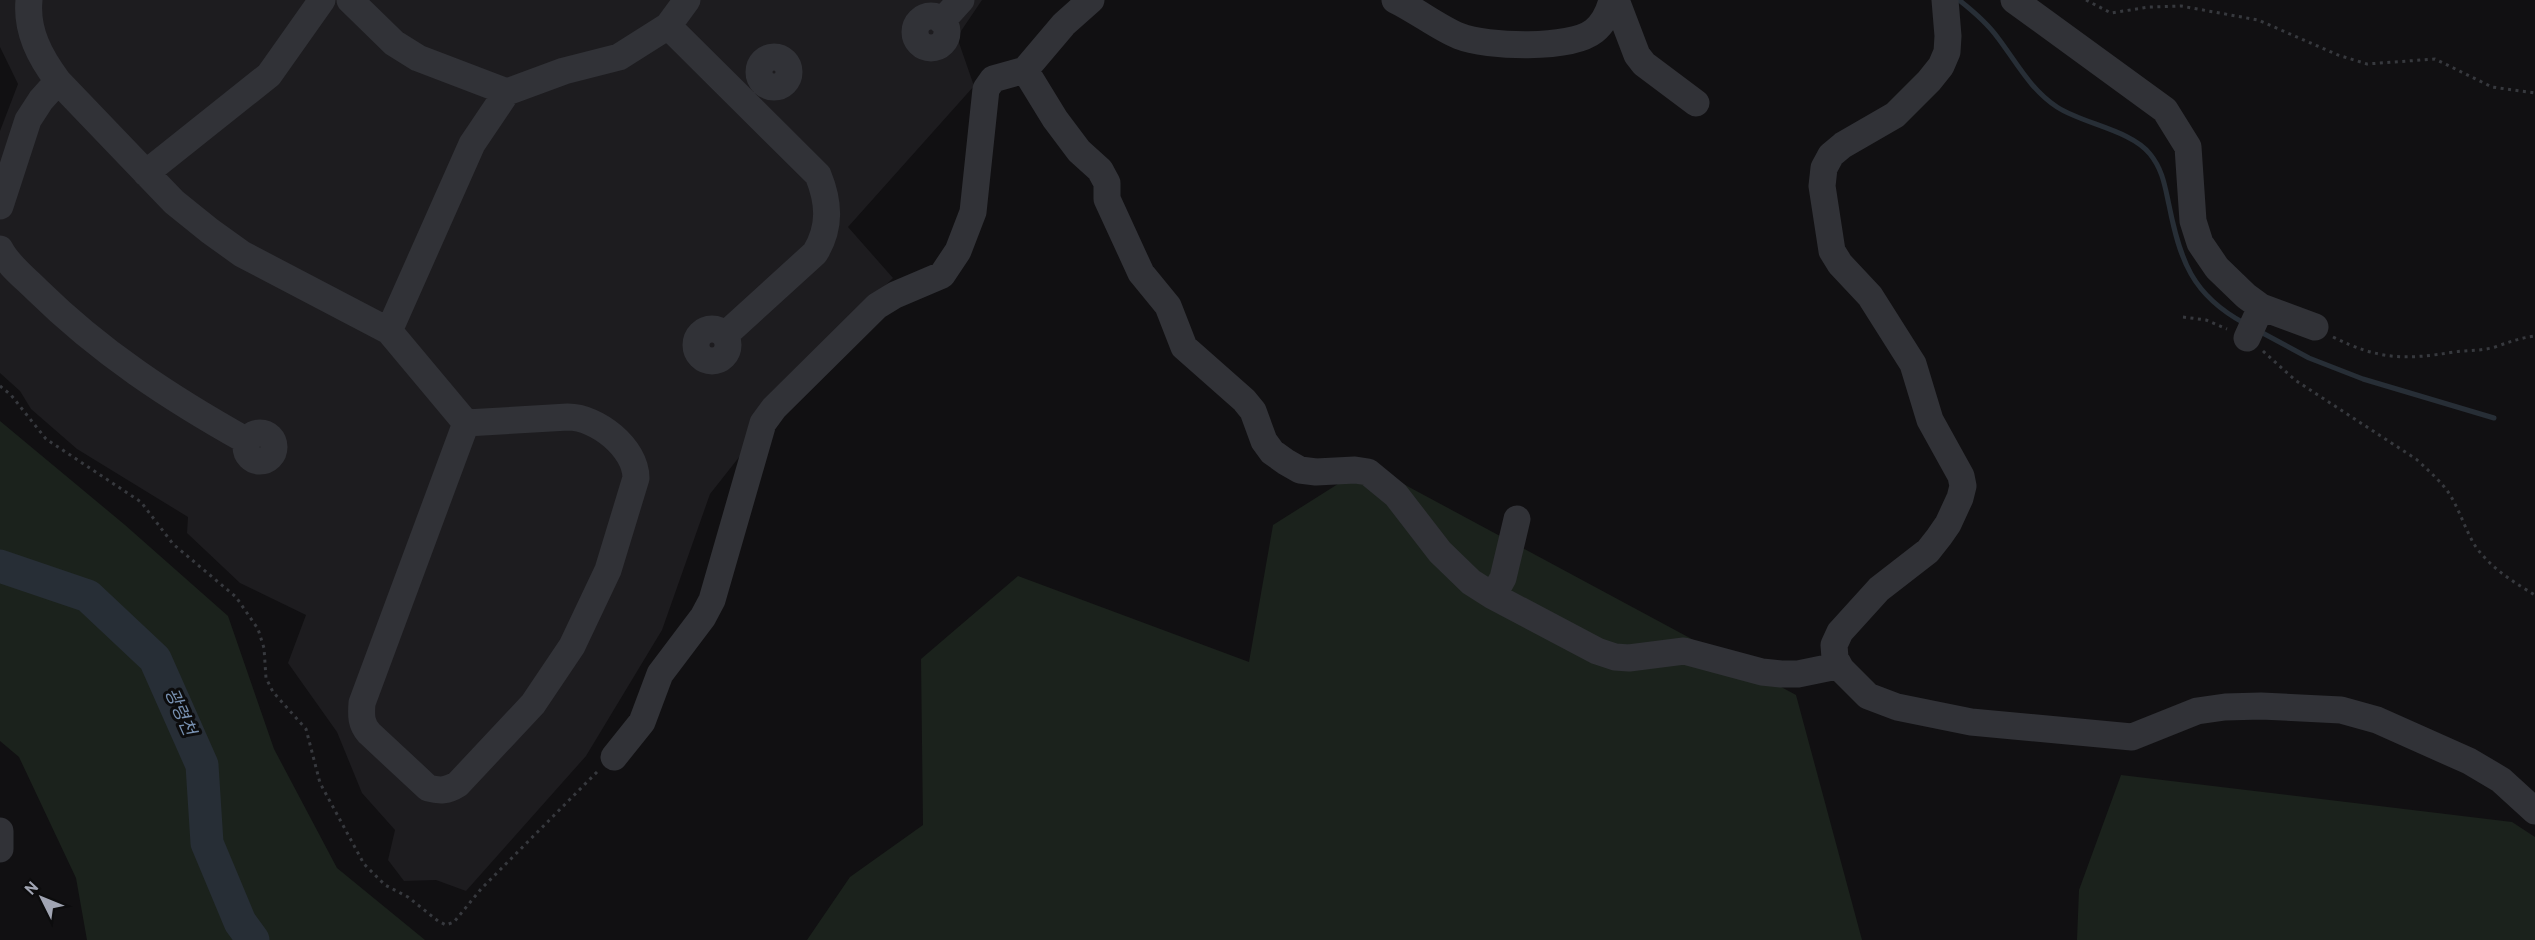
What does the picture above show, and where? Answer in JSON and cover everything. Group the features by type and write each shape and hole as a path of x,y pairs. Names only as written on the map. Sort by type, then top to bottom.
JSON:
{"street":[{"path":"29,0 30,26 36,45 58,81 174,202 242,254 389,331 466,423"},
{"path":"146,173 268,75 322,0"},
{"path":"350,0 394,43 418,58 507,92"},
{"path":"389,331 472,144 507,92 564,71 619,57 668,26 687,0"},
{"path":"942,21 961,0"},
{"path":"614,757 642,722 660,674 703,617 712,600 764,423 774,408 877,306 895,295 942,275 958,251 973,212 986,89 993,79 1025,70 1064,24 1091,0"},
{"path":"1395,0 1458,36 1488,44 1524,45 1551,43 1592,33 1602,23 1614,0"},
{"path":"1614,0 1637,55 1644,64 1696,103"},
{"path":"2014,0 2165,110 2188,147 2193,221 2200,243 2229,281 2254,322 2315,327"},
{"path":"1945,3 1948,36 1941,66 1895,115 1843,145 1831,154 1824,168 1822,186 1832,251 1840,264 1870,296 1913,364 1930,420 1961,476 1963,486 1952,518 1928,551 1889,579 1840,632 1834,645 1835,658 1841,669 1868,696 1897,707 1971,722 2132,737 2198,711 2225,707 2261,706 2341,710 2377,720 2469,761 2501,780 2535,811"},
{"path":"668,26 818,175 826,196 827,219 824,238 815,253 725,335"},
{"path":"722,80 732,70 759,72"},
{"path":"1025,70 1055,119 1079,151 1100,170 1107,183 1107,199 1141,273 1168,306 1184,347 1244,400 1253,411 1264,441 1272,452 1300,470 1368,472 1396,495 1454,568 1471,582 1597,651 1616,657 1642,658 1684,651 1762,672 1781,674 1832,667"},
{"path":"0,206 28,120 41,100 58,81"},
{"path":"0,249 11,264 48,301 97,344 158,389 247,441"},
{"path":"568,417 588,419 596,423 633,458 636,478 608,570 572,646 544,691 458,784 449,790 439,791 428,788 420,782 369,733 362,726 361,715 362,703 466,423 568,417"},
{"path":"1493,596 1503,578 1517,519"},
{"path":"0,831 0,849"}],"path":[{"path":"2086,0 2111,13 2149,7 2181,6 2258,20 2338,55 2367,64 2435,59 2492,87 2535,93"},
{"path":"2183,317 2254,322 2295,380 2416,459 2431,472 2447,491 2475,545 2486,559 2510,580 2535,595"},
{"path":"2315,327 2358,350 2409,358 2476,351 2515,339 2535,336"},
{"path":"0,386 11,395 46,439 141,502 173,544 236,597 258,629 264,648 266,678 273,692 306,729 320,783 364,864 385,885 408,897 438,921 446,925 454,922 481,889 595,773 614,757"}],"shaded area":[{"path":"0,0 982,0 957,37 974,86 848,227 893,278 762,407 751,442 710,494 662,630 586,756 466,891 436,880 404,881 388,860 395,830 362,793 337,732 288,663 306,615 240,583 187,533 188,517 77,449 31,409 20,391 0,373 0,131 18,84 0,47"},
{"path":"0,421 125,525 228,616 274,749 337,868 425,940 87,940 76,878 19,757 0,741"},
{"path":"1368,465 1796,695 1862,940 807,940 850,877 923,825 921,659 1018,576 1249,662 1273,525"},
{"path":"2121,775 2512,822 2535,837 2535,940 2077,940 2079,890"}],"waterway":[{"path":"1959,0 1990,28 2031,84 2047,100 2068,113 2131,139 2150,154 2163,179 2178,243 2191,274 2212,300 2244,323"},
{"path":"2257,330 2309,358 2363,379 2494,418"},
{"name":"광령천","path":"0,566 88,596 155,659 202,765 207,843 240,922 253,940"}]}
